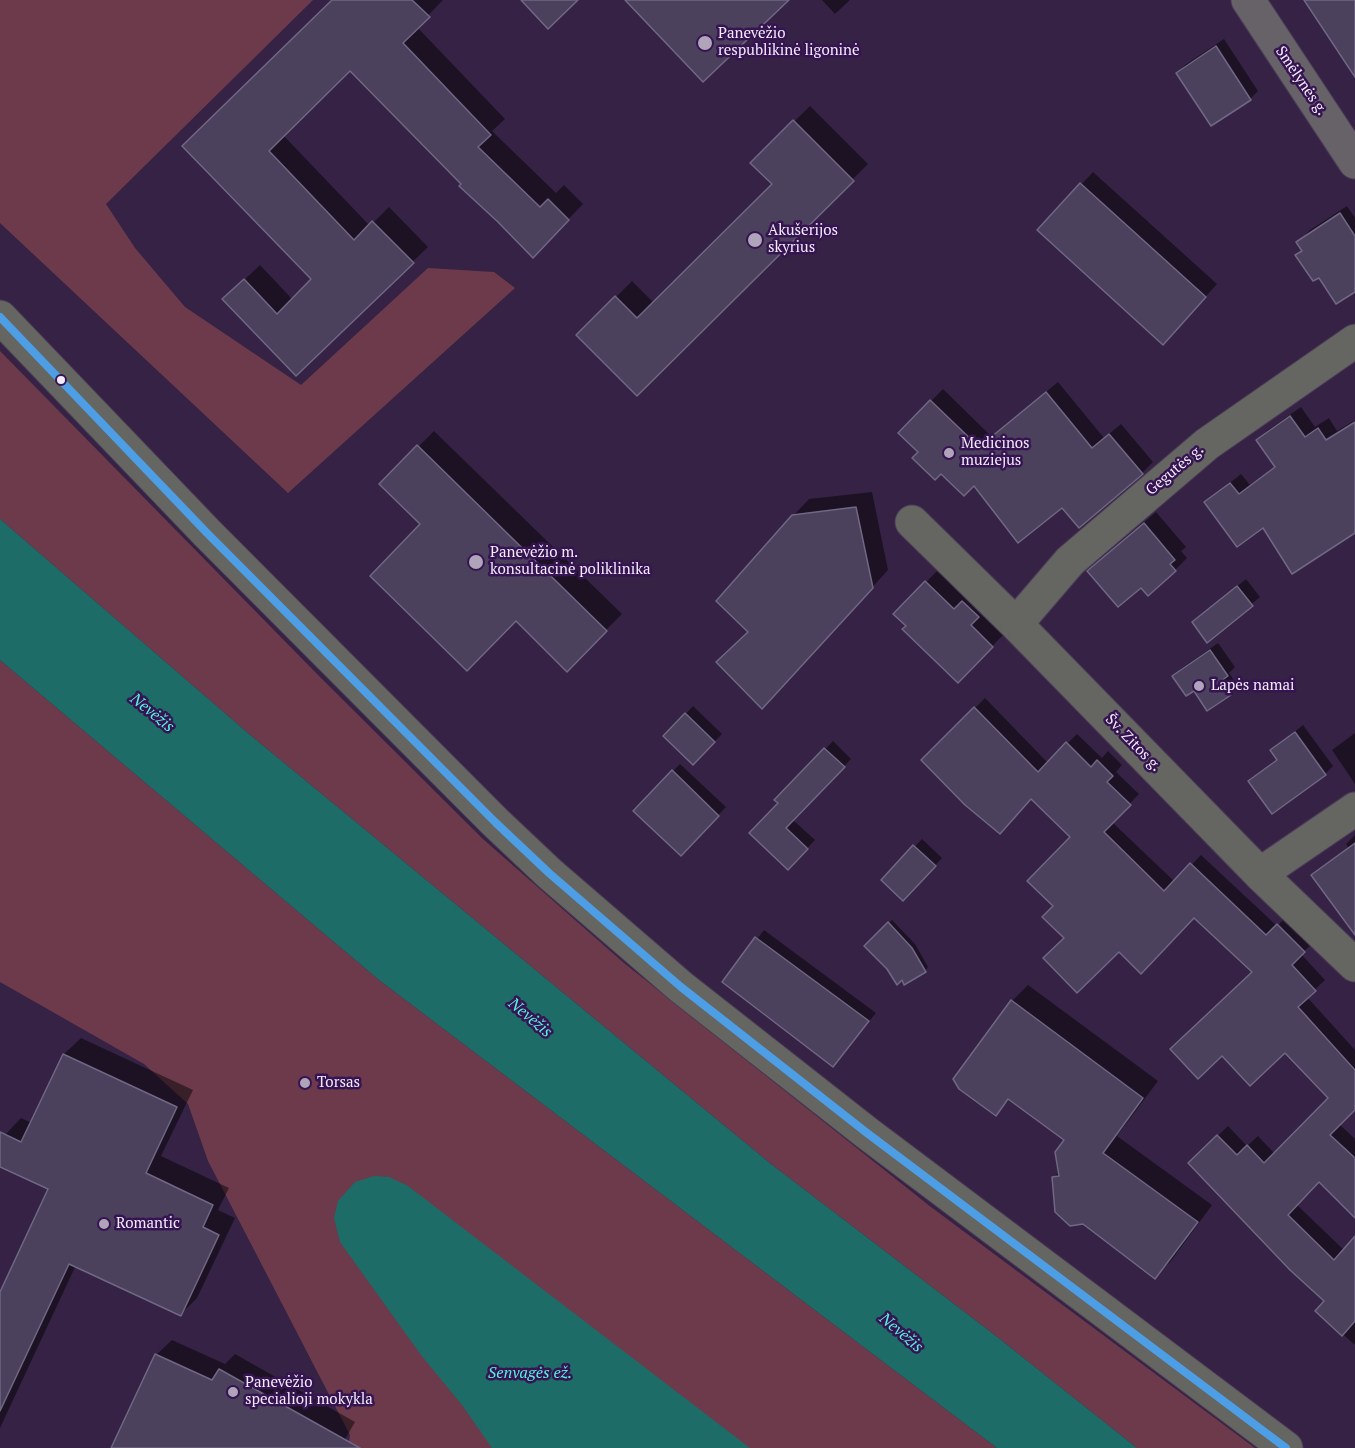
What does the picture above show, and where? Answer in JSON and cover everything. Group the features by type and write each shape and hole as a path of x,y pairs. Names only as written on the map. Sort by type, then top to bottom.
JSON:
{"highway":[{"name":"Smėlynės g.","path":"1251,1 1355,162"}],"street":[{"path":"0,316 207,533 495,822 566,888 681,987 867,1134 1286,1448"},
{"name":"Gegutės g.","path":"1016,624 1070,561 1206,444 1355,341"},
{"name":"Šv. Zitos g.","path":"912,522 1016,624 1260,874 1355,964"},
{"path":"1260,874 1355,809"}],"shaded area":[{"path":"0,0 313,0 106,204 135,248 185,307 301,385 428,268 494,272 515,288 288,493 0,223"},
{"path":"0,351 321,678 483,839 624,963 931,1207 1255,1448 1137,1448 996,1336 771,1164 249,734 0,519"},
{"path":"0,660 379,980 997,1448 348,1448 350,1435 208,1161 188,1104 144,1064 0,982"}],"water":[{"name":"Nevėžis","path":"0,519 249,734 771,1164 996,1336 1137,1448 997,1448 379,980 0,660"},
{"name":"Senvagės ež.","path":"374,1176 389,1177 408,1186 750,1448 492,1448 462,1405 421,1355 340,1242 334,1218 338,1201 355,1182"}],"building":[{"path":"332,0 412,0 430,17 403,43 491,135 478,147 540,207 548,199 569,220 533,258 459,186 461,184 350,71 269,151 354,240 372,221 414,263 296,376 222,299 244,279 277,314 311,279 182,146"},
{"path":"521,0 578,0 548,29"},
{"name":"Panevėžio respublikinė ligoninė","path":"625,0 789,0 703,82"},
{"path":"1304,0 1355,0 1355,77"},
{"path":"1216,46 1251,100 1211,126 1176,73"},
{"name":"Akušerijos skyrius","path":"793,120 854,181 637,396 576,335 615,296 637,318 772,184 750,163"},
{"path":"1080,183 1206,297 1163,345 1037,230"},
{"path":"1340,213 1355,236 1355,292 1336,304 1319,278 1313,281 1295,255 1302,251 1296,242"},
{"path":"1046,392 1092,448 1109,434 1143,474 1079,528 1062,508 1018,543 974,486 964,496 941,474 935,480 912,458 918,452 898,433 930,400 979,447"},
{"path":"1290,416 1305,437 1318,428 1326,440 1355,422 1355,533 1292,574 1263,528 1237,547 1204,502 1230,483 1239,494 1275,467 1256,440"},
{"name":"Panevėžio m. konsultacinė poliklinika","path":"417,445 607,631 567,672 516,621 467,671 370,576 420,524 379,484"},
{"path":"856,507 873,588 762,709 716,662 748,632 716,601 792,515"},
{"path":"1144,523 1175,560 1170,564 1176,571 1148,596 1141,588 1118,607 1087,571"},
{"path":"925,581 954,609 962,601 979,617 971,625 993,647 958,683 902,629 906,626 893,614"},
{"path":"1237,586 1253,606 1207,643 1192,622"},
{"path":"1210,650 1228,676 1221,681 1231,695 1207,711 1194,691 1186,696 1172,676"},
{"path":"974,707 1038,772 1066,742 1091,767 1097,760 1113,776 1107,782 1131,805 1104,832 1164,891 1190,863 1266,935 1277,924 1305,952 1292,965 1316,991 1298,1007 1355,1070 1355,1110 1330,1135 1355,1158 1355,1218 1319,1182 1288,1215 1334,1260 1355,1236 1355,1321 1342,1336 1315,1311 1324,1301 1290,1270 1188,1163 1217,1135 1237,1155 1247,1145 1264,1163 1328,1098 1285,1053 1250,1086 1222,1056 1198,1079 1170,1049 1252,972 1194,918 1141,974 1119,952 1077,993 1043,958 1064,938 1042,917 1053,906 1027,881 1070,837 1031,799 1000,834 965,805 921,760"},
{"path":"685,713 715,742 693,765 663,736"},
{"path":"1295,732 1326,775 1272,814 1248,781 1277,760 1270,750"},
{"path":"824,748 845,767 786,828 808,849 788,870 749,833 778,803 774,800"},
{"path":"672,770 719,816 681,856 633,811"},
{"path":"1355,843 1355,935 1311,875"},
{"path":"913,845 936,866 903,901 881,880"},
{"path":"888,922 912,948 926,972 904,985 902,980 897,985 887,969 864,946"},
{"path":"755,937 869,1021 833,1067 722,982"},
{"path":"1011,1000 1143,1098 1103,1153 1198,1222 1155,1279 1083,1224 1070,1226 1055,1212 1052,1177 1059,1176 1055,1152 1064,1140 1008,1099 996,1116 959,1089 953,1079"},
{"path":"63,1054 177,1107 146,1173 213,1205 203,1227 219,1235 181,1316 69,1264 0,1411 0,1292 48,1189 0,1167 0,1132 21,1142"},
{"path":"155,1354 212,1380 219,1369 360,1448 111,1448"}],"transit line":[{"path":"0,317 207,533 495,822 549,873 681,987 867,1133 1286,1448"}],"place":[{"name":"Panevėžio respublikinė ligoninė","path":"705,43"},
{"name":"Akušerijos skyrius","path":"755,240"},
{"name":"Medicinos muziejus","path":"949,453"},
{"name":"Panevėžio m. konsultacinė poliklinika","path":"476,562"},
{"name":"Lapės namai","path":"1199,686"},
{"name":"Torsas","path":"305,1083"},
{"name":"Romantic","path":"104,1224"},
{"name":"Panevėžio specialioji mokykla","path":"233,1392"}]}
